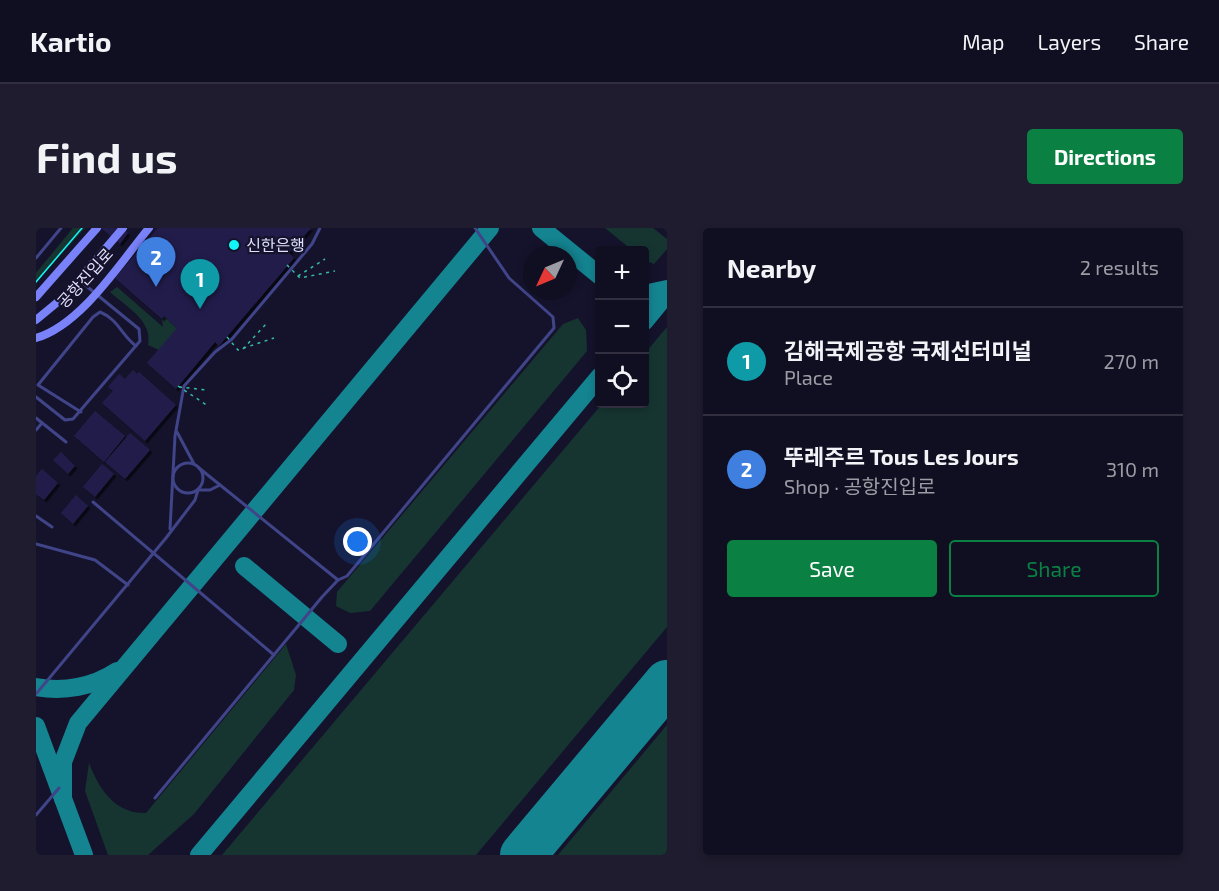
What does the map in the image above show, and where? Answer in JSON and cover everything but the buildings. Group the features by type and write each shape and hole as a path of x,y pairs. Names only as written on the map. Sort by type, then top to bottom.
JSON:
{"main road":[{"path":"36,320 58,302 123,228"},
{"name":"공항진입로","path":"36,338 58,328 80,310 149,228"},
{"name":"공항진입로","path":"36,297 94,229"}],"lane":[{"path":"36,258 61,228"},
{"path":"170,529 177,432 184,386 215,352 232,339 312,244 320,228"},
{"path":"155,798 338,580 347,576 554,328 553,317 509,278 475,228"},
{"path":"36,397 65,420 73,419 140,341 139,329 78,280"},
{"path":"81,412 38,384 93,317 100,312 104,314 122,329 125,338 136,346"},
{"path":"36,418 66,442"},
{"path":"36,430 42,423"},
{"path":"177,432 195,465 338,580"},
{"path":"195,465 180,465 173,478 176,487 183,493 210,490 220,485"},
{"path":"36,694 128,585 170,529 190,508 203,482 199,468"},
{"path":"93,502 274,655"},
{"path":"36,516 52,527"},
{"path":"36,544 95,560 128,585"},
{"path":"36,815 59,788"}],"path":[{"path":"298,276 325,259"},
{"path":"287,265 300,278 335,271"},
{"path":"243,349 266,324"},
{"path":"227,337 238,350 273,338"},
{"path":"207,390 178,387 208,406"}],"green space":[{"path":"73,228 85,228 36,282 36,273"},
{"path":"605,228 653,228 667,239 667,249 654,264 649,262 649,246 627,246"},
{"path":"117,287 163,327 164,316 177,328 159,350 148,345 146,328 137,315 110,292"},
{"path":"578,318 586,330 587,351 370,611 350,613 336,606 337,592 563,324"},
{"path":"667,327 667,627 476,855 222,855 599,408 649,408 649,348"},
{"path":"286,644 296,675 294,690 194,814 148,855 108,855 85,791 89,763 103,791 110,798 125,809 146,813"},
{"path":"667,725 667,855 558,855"}],"taxiway":[{"path":"63,799 63,762 78,723 490,228"},
{"path":"541,228 595,272"},
{"path":"649,293 667,289"},
{"path":"649,316 667,294"},
{"path":"199,855 595,382"},
{"path":"244,566 338,644"},
{"path":"36,687 57,689 78,687 98,681 117,671"},
{"path":"36,726 84,855"}],"runway":[{"path":"523,855 667,683"}],"tram line":[{"path":"36,282 82,228"}],"place":[{"name":"신한은행","path":"234,245"},
{"name":"뚜레주르 Tous Les Jours","path":"156,287"},
{"name":"김해국제공항 국제선터미널","path":"200,309"}]}
